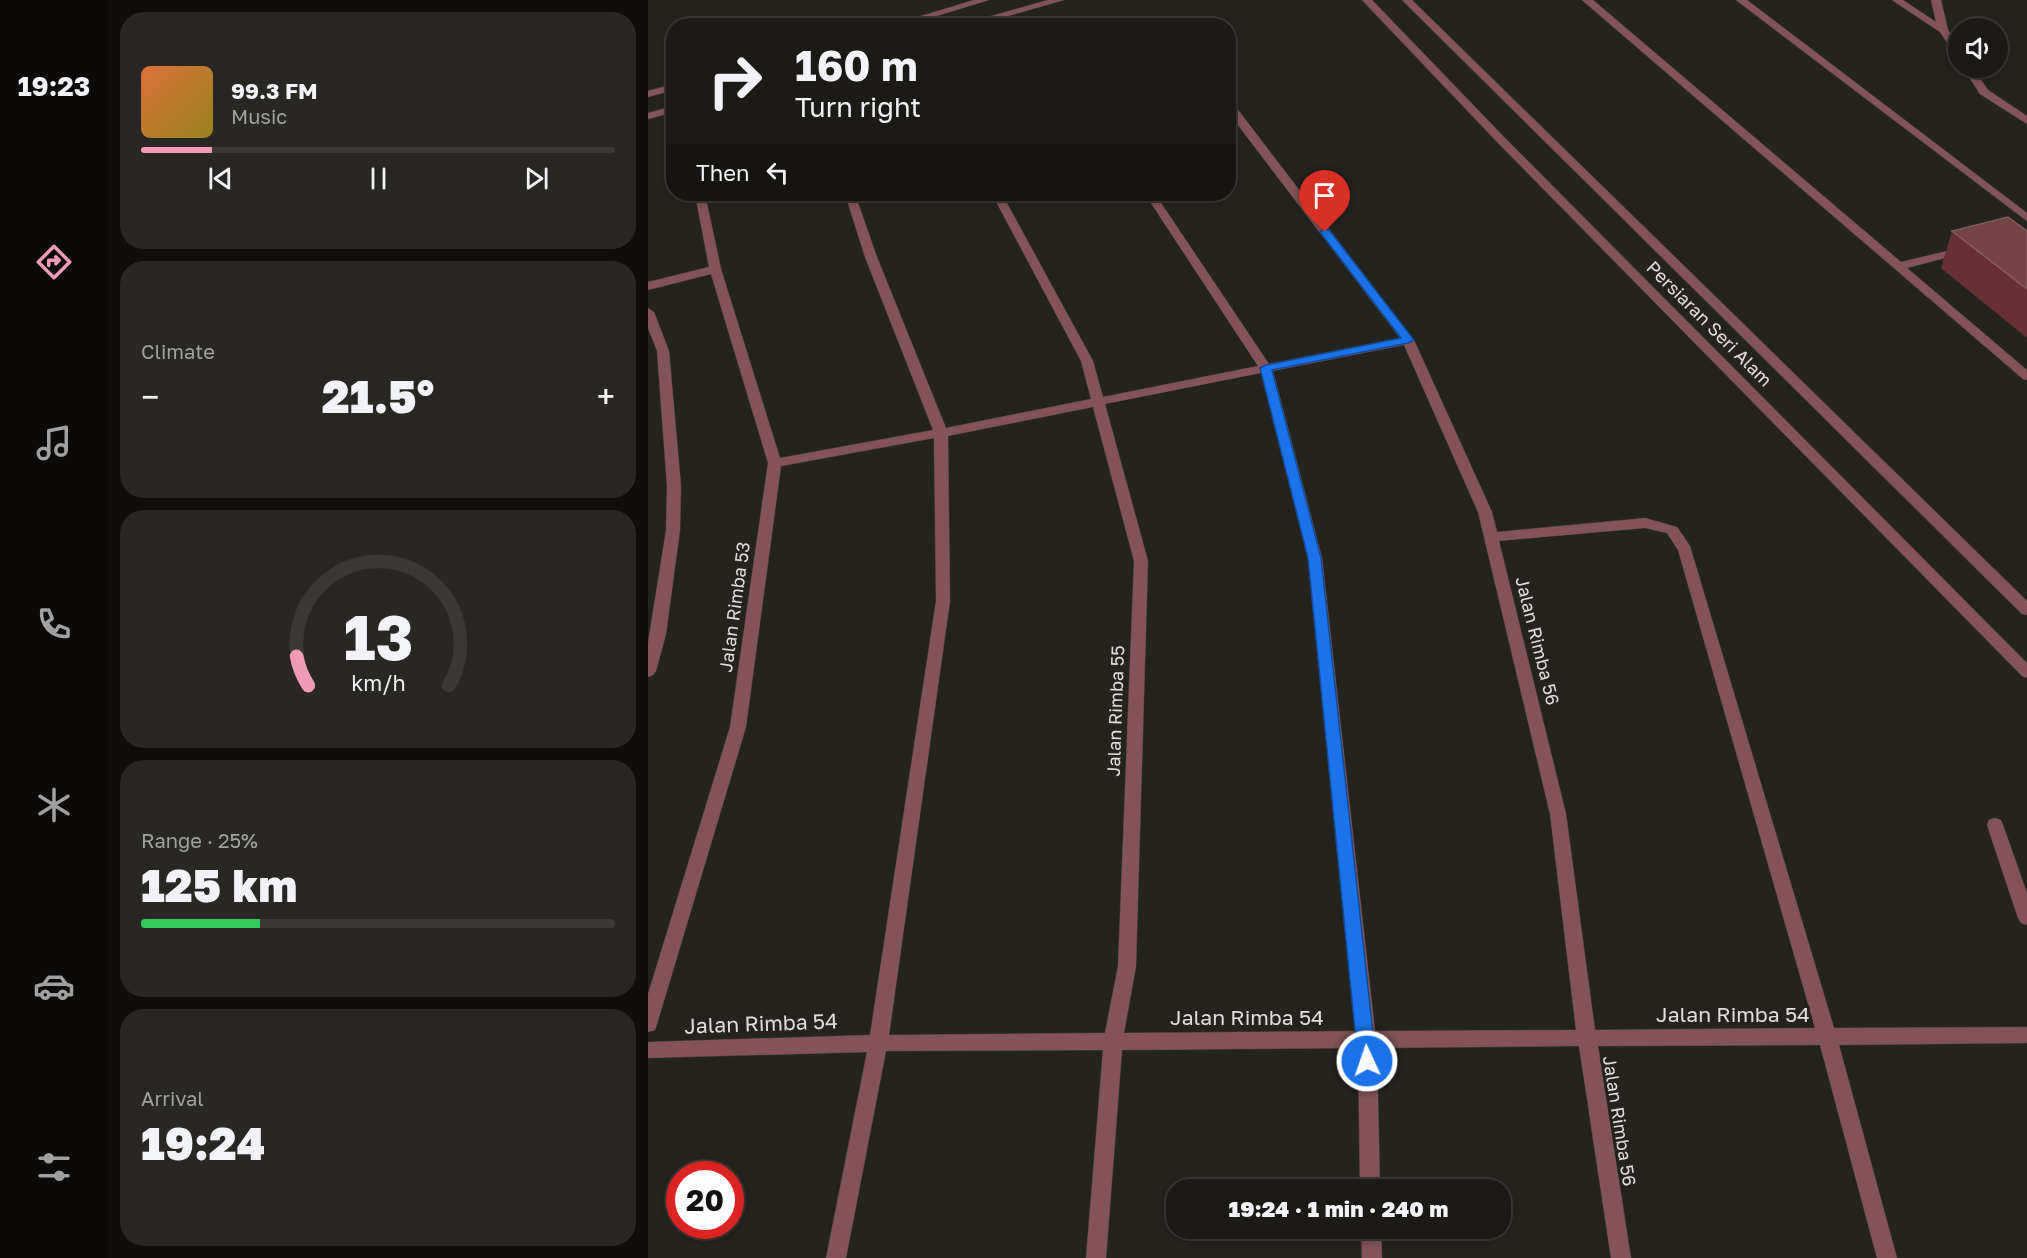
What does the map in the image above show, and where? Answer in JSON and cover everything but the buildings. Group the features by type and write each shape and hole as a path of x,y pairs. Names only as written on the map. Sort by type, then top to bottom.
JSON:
{"street":[{"path":"920,18 984,0"},
{"path":"990,18 1059,0"},
{"path":"1356,0 1382,15"},
{"name":"Persiaran Seri Alam","path":"1367,0 1503,142 2027,672"},
{"name":"Persiaran Seri Alam","path":"1407,0 2027,610"},
{"path":"1587,0 2027,376"},
{"path":"1741,0 2027,218"},
{"path":"1897,0 1943,30"},
{"path":"1936,0 1943,30 1948,38"},
{"path":"1975,78 1984,92 2027,121"},
{"path":"648,94 666,89"},
{"path":"648,117 666,111"},
{"name":"Jalan Rimba 56","path":"1236,114 1408,340 1485,512 1558,813 1587,1039 1621,1258"},
{"name":"Jalan Rimba 53","path":"648,1024 738,727 775,463 715,268 701,201"},
{"path":"836,1258 878,1043 943,601 941,433 852,201"},
{"name":"Jalan Rimba 55","path":"1001,201 1087,361 1141,561 1127,966 1113,1042 1096,1258"},
{"path":"1155,201 1266,368 1315,558 1366,1040 1370,1179"},
{"path":"1897,267 1973,248"},
{"path":"648,286 715,268"},
{"path":"648,312 663,351 674,486 669,553 658,634 648,671"},
{"path":"775,463 941,433 1408,340"},
{"path":"1492,537 1645,523 1672,530 1685,549 1827,1037 1887,1258"},
{"path":"1995,825 2027,918"},
{"name":"Jalan Rimba 54","path":"648,1050 878,1043 2027,1035"},
{"path":"1371,1239 1372,1258"}],"route":[{"path":"1325,232 1408,340 1266,368 1315,558 1367,1061"}]}
